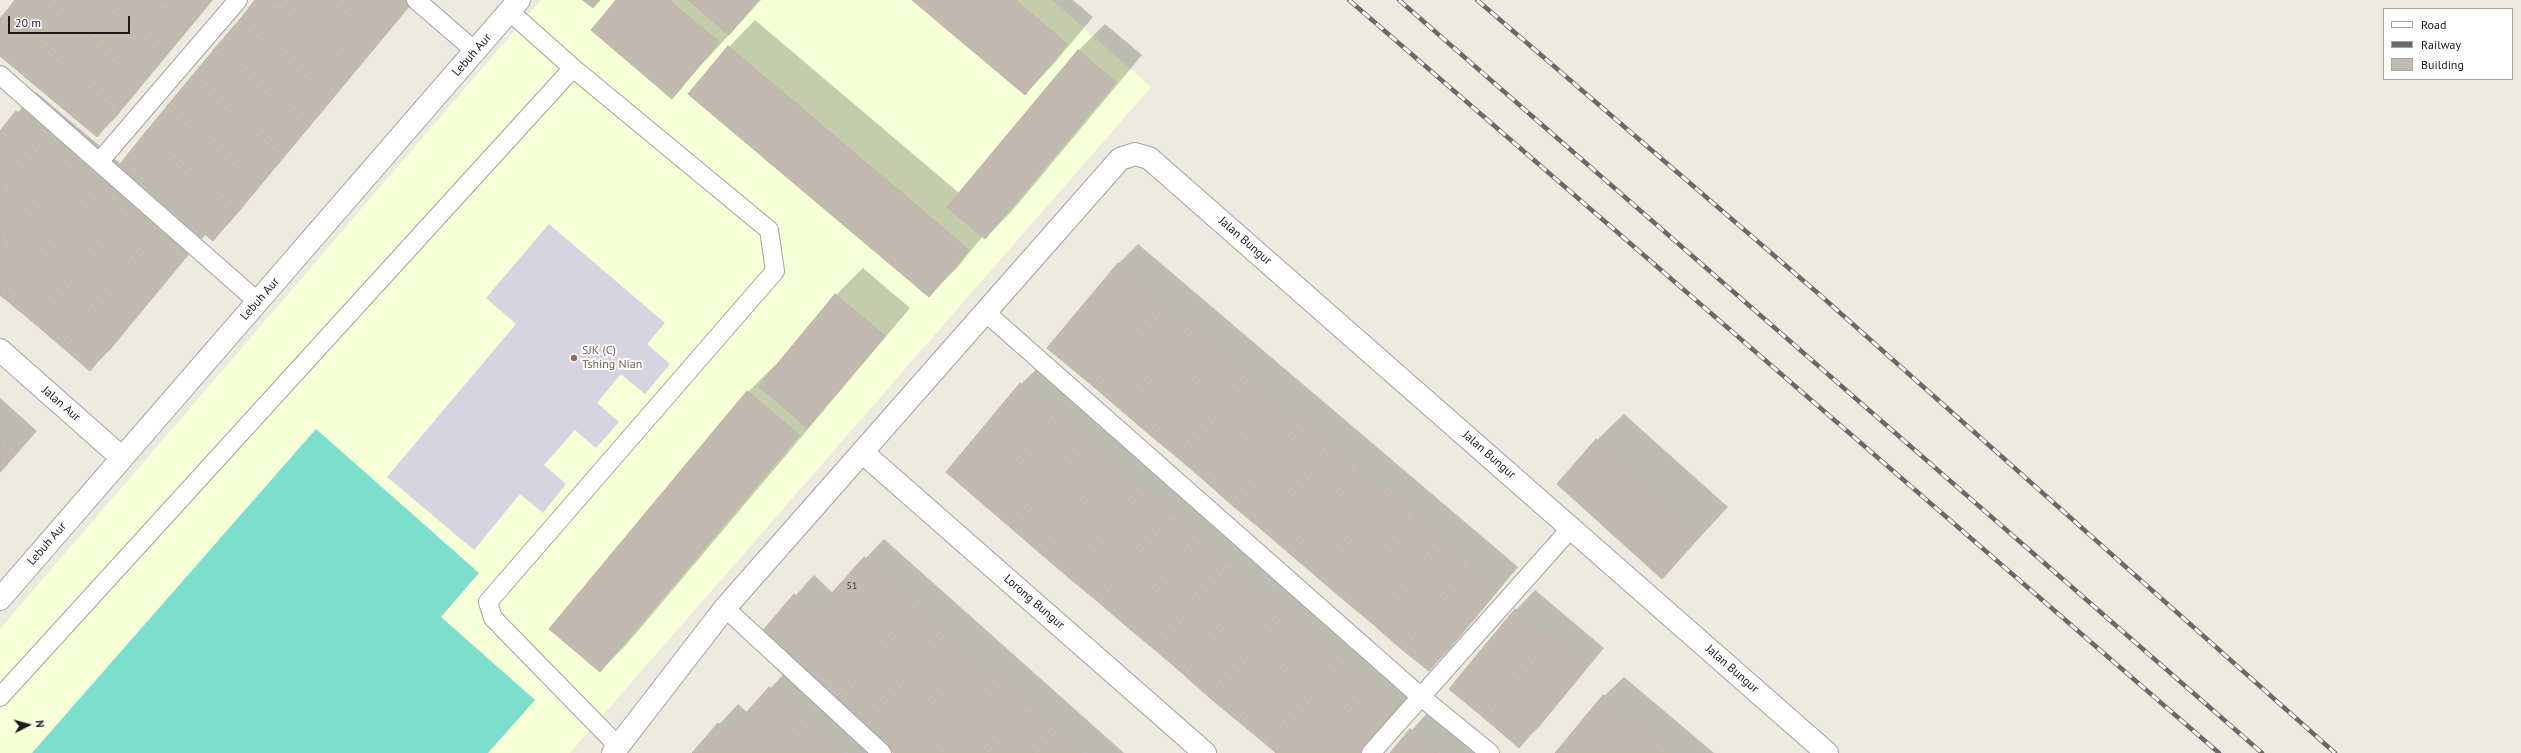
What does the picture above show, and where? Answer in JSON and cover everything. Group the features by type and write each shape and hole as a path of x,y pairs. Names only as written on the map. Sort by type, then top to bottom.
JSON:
{"street":[{"name":"Lebuh Aur","path":"0,599 514,6"},
{"name":"Jalan Bungur","path":"984,312 1120,159 1135,154 1149,158 1572,527 1827,753"},
{"path":"616,750 725,608 984,312"},
{"name":"Jalan Aur","path":"0,350 122,458"},
{"name":"Lorong Bungur","path":"862,452 1205,753"}],"lane":[{"path":"99,162 238,0"},
{"path":"416,0 475,51"},
{"path":"514,6 573,68 769,230 775,271 488,602 493,618 616,750"},
{"path":"0,697 573,68"},
{"path":"0,75 258,302"},
{"path":"984,312 1420,696 1490,753"},
{"path":"1371,753 1420,696 1572,527"},
{"path":"725,608 882,753"}],"shaded area":[{"name":"SJK (C) Tshing Nian","path":"541,0 1052,0 1151,87 570,753 0,753 0,629"},
{"path":"549,224 665,323 647,344 670,364 645,394 621,374 597,403 619,422 596,448 575,430 544,465 566,484 543,513 520,494 474,550 387,477 516,324 486,298"},
{"path":"316,429 479,573 441,617 535,700 488,753 32,753"}],"building":[{"path":"15,0 47,0 143,81 121,109 5,13"},
{"path":"47,0 104,0 167,53 143,81"},
{"path":"104,0 161,0 190,25 167,53"},
{"path":"161,0 210,0 190,25"},
{"path":"255,0 278,0 358,67 334,96 241,18"},
{"path":"278,0 336,0 382,38 358,67"},
{"path":"336,0 395,0 406,9 382,38"},
{"path":"583,0 600,0 593,8"},
{"path":"616,0 669,0 719,42 672,99 591,30"},
{"path":"688,0 758,0 729,35"},
{"path":"912,0 1015,0 1067,44 1025,95"},
{"path":"5,13 121,109 97,137 0,56 0,18"},
{"path":"241,18 334,96 310,125 216,47"},
{"path":"728,46 969,250 929,297 688,94"},
{"path":"216,47 310,125 285,154 192,76"},
{"path":"1078,50 1116,82 985,239 947,207"},
{"path":"192,76 285,154 261,183 168,105"},
{"path":"168,105 261,183 237,212 144,134"},
{"path":"16,111 45,135 0,189 0,131"},
{"path":"144,134 237,212 213,241 120,164"},
{"path":"45,135 73,158 0,247 0,189"},
{"path":"73,158 102,183 5,299 0,295 0,247"},
{"path":"102,183 130,206 34,323 5,299"},
{"path":"130,206 158,230 62,347 34,323"},
{"path":"158,230 187,254 90,371 62,347"},
{"path":"1118,263 1165,303 1094,387 1047,348"},
{"path":"835,294 885,336 807,428 759,386"},
{"path":"1165,303 1193,326 1122,411 1094,387"},
{"path":"1193,326 1221,350 1150,435 1122,411"},
{"path":"1221,350 1249,374 1178,458 1150,435"},
{"path":"1249,374 1276,397 1206,482 1178,458"},
{"path":"1020,383 1058,415 983,504 946,472"},
{"path":"747,391 799,435 600,672 549,629"},
{"path":"1276,397 1305,421 1233,506 1206,482"},
{"path":"1058,415 1086,439 1011,528 983,504"},
{"path":"1305,421 1332,445 1261,529 1233,506"},
{"path":"0,435 18,451 0,471"},
{"path":"1086,439 1114,464 1040,553 1011,528"},
{"path":"1596,439 1702,534 1662,579 1557,484"},
{"path":"1332,445 1360,468 1289,553 1261,529"},
{"path":"1114,464 1143,487 1068,577 1040,553"},
{"path":"1360,468 1388,492 1317,577 1289,553"},
{"path":"1143,487 1172,511 1096,600 1068,577"},
{"path":"1388,492 1416,516 1344,600 1317,577"},
{"path":"1172,511 1200,536 1125,625 1096,600"},
{"path":"1416,516 1444,539 1373,624 1344,600"},
{"path":"1200,536 1228,560 1154,649 1125,625"},
{"path":"1444,539 1472,563 1400,648 1373,624"},
{"path":"864,557 918,606 835,701 760,634 794,594 815,612"},
{"path":"1228,560 1257,584 1182,673 1154,649"},
{"path":"1472,563 1499,587 1429,671 1400,648"},
{"path":"1257,584 1285,609 1210,698 1182,673"},
{"path":"918,606 945,630 862,725 835,701"},
{"path":"1285,609 1314,632 1239,722 1210,698"},
{"path":"1515,609 1549,637 1483,717 1449,689"},
{"path":"945,630 973,654 889,749 862,725"},
{"path":"1314,632 1342,656 1268,746 1239,722"},
{"path":"1549,637 1586,668 1519,748 1483,717"},
{"path":"973,654 1000,679 935,753 894,753 889,749"},
{"path":"1342,656 1371,681 1310,753 1276,753 1268,746"},
{"path":"1000,679 1028,703 984,753 935,753"},
{"path":"1371,681 1399,705 1359,753 1310,753"},
{"path":"769,687 807,720 778,753 692,753 718,723 729,732"},
{"path":"1603,695 1633,720 1605,753 1555,753"},
{"path":"1028,703 1055,728 1032,753 984,753"},
{"path":"807,720 835,746 829,753 778,753"},
{"path":"1633,720 1662,744 1654,753 1605,753"},
{"path":"1055,728 1082,752 1032,753"},
{"path":"1410,729 1438,753 1390,753"},
{"path":"1662,744 1672,753 1654,753"},
{"path":"835,746 843,753 829,753"}],"railway":[{"path":"1349,0 2219,753"},
{"path":"1399,0 2262,753"},
{"path":"1477,0 1820,295 2335,753"}],"place":[{"name":"SJK (C) Tshing Nian","path":"574,358"}]}
